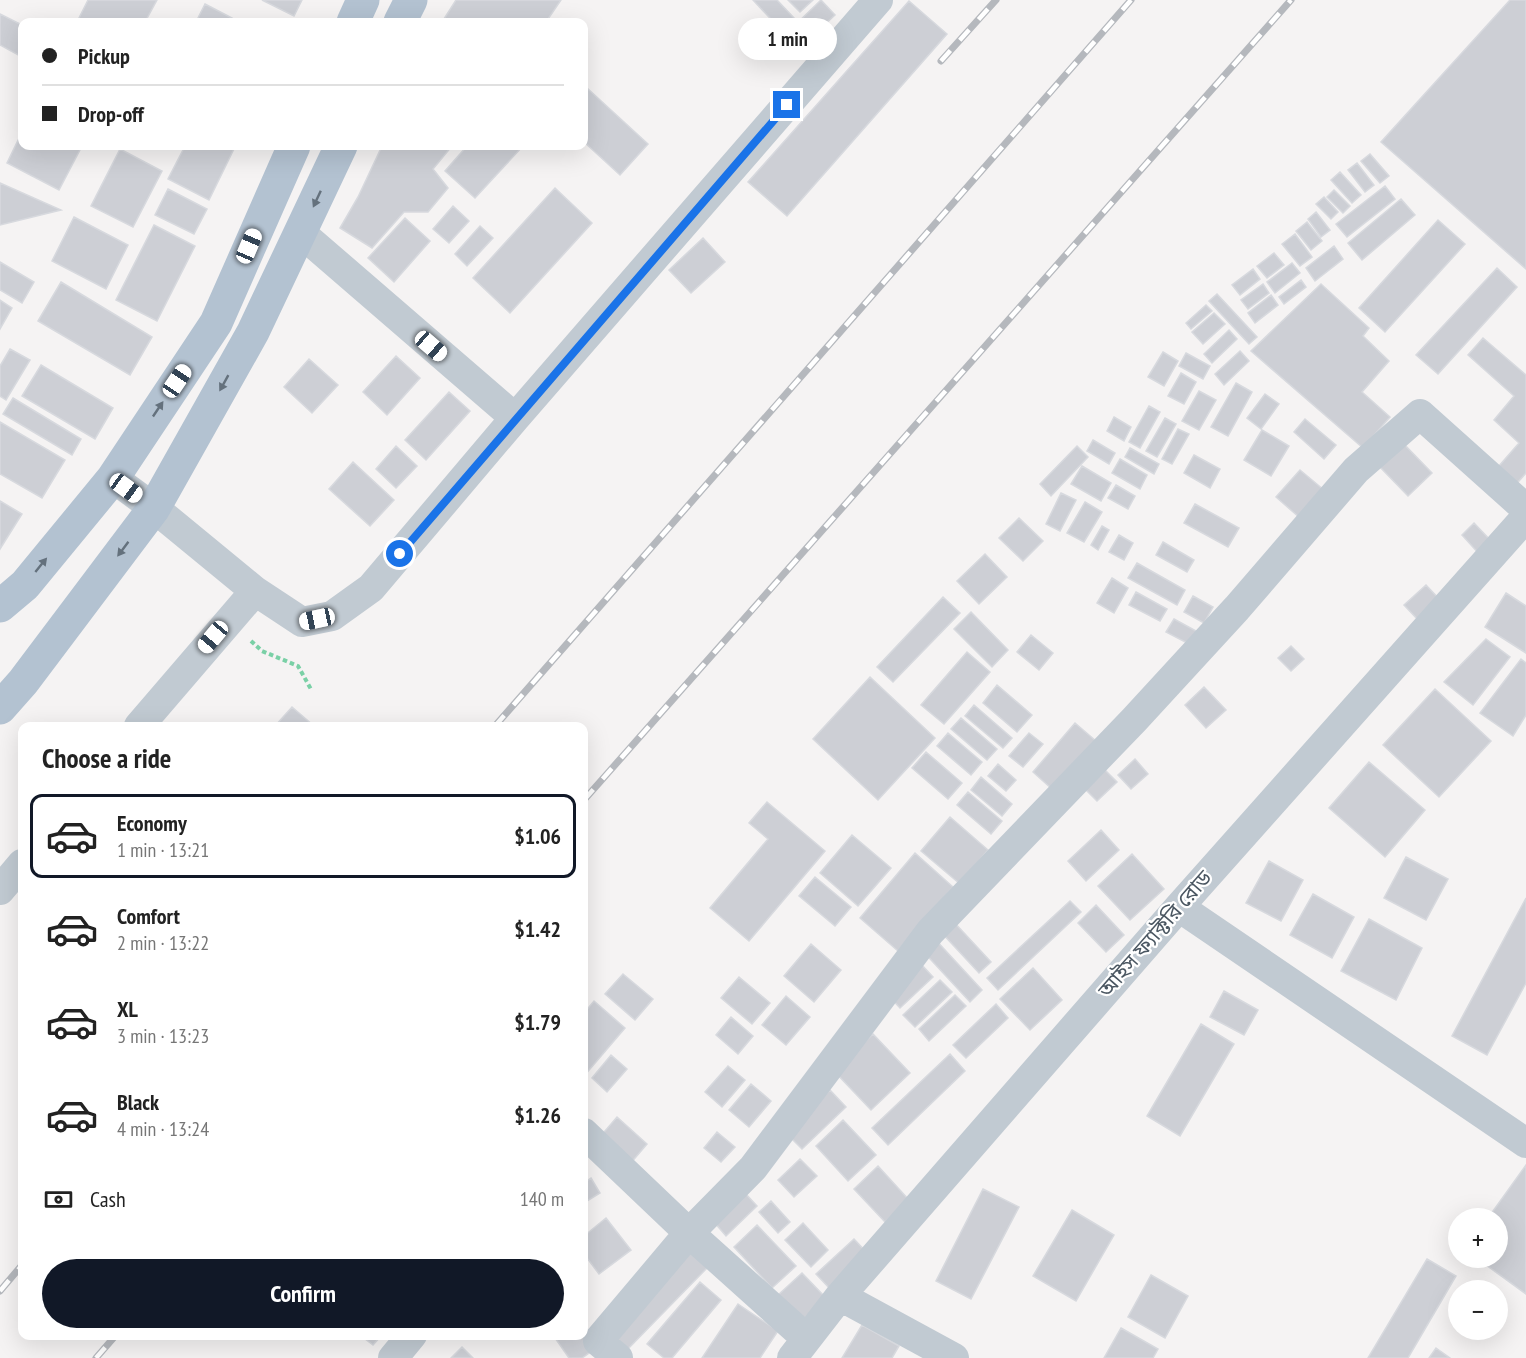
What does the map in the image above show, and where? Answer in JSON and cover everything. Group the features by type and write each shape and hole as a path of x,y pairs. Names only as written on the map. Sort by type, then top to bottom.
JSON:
{"main road":[{"path":"354,18 363,0"},
{"path":"402,18 411,0"},
{"path":"0,606 25,585 113,478 216,323 292,150"},
{"path":"0,708 11,690 154,508 253,332 339,150"}],"street":[{"path":"113,478 154,508 255,591 302,622 332,616 371,588 515,418 878,0"},
{"path":"301,233 515,418"},
{"path":"618,1358 598,1341 689,1233 753,1168 930,932 1134,720 1237,608 1356,470 1420,414 1526,509"},
{"name":"আইস ফ্যাক্টরি রোড","path":"799,1348 840,1296 1179,907 1526,517"},
{"path":"142,722 255,591"},
{"path":"0,890 18,869"},
{"path":"1179,907 1526,1143"},
{"path":"588,1143 689,1233 799,1348"},
{"path":"840,1296 954,1358"},
{"path":"393,1358 408,1340"}],"path":[{"path":"228,620 262,651 298,666 312,691"}],"building":[{"path":"88,0 157,0 147,18 79,18"},
{"path":"262,0 302,0 294,16"},
{"path":"456,0 561,0 549,18 445,18"},
{"path":"753,0 777,0 794,18 781,30"},
{"path":"788,0 813,0 800,12"},
{"path":"821,0 835,15 804,44 791,29"},
{"path":"1510,0 1526,0 1526,269 1381,142"},
{"path":"909,1 947,34 787,216 748,182"},
{"path":"205,4 232,18 198,18"},
{"path":"0,14 18,23 18,55 0,45"},
{"path":"588,89 648,144 620,175 588,146"},
{"path":"18,140 18,150 80,150 59,190 7,163"},
{"path":"119,150 162,171 133,227 91,206"},
{"path":"183,150 234,150 209,200 168,179"},
{"path":"380,150 449,150 433,169 448,188 428,212 404,212 372,248 340,228 358,197"},
{"path":"463,150 519,150 475,198 445,171"},
{"path":"1370,154 1389,176 1380,183 1361,161"},
{"path":"1357,163 1374,185 1365,192 1348,170"},
{"path":"1340,172 1361,195 1352,203 1331,180"},
{"path":"0,183 61,210 0,225"},
{"path":"1385,186 1395,199 1347,237 1336,224"},
{"path":"555,188 592,223 510,313 473,278"},
{"path":"168,189 207,209 194,234 155,215"},
{"path":"1334,190 1350,206 1343,213 1327,197"},
{"path":"1324,197 1338,212 1331,219 1316,204"},
{"path":"1401,199 1415,215 1362,260 1348,243"},
{"path":"453,206 469,221 449,243 433,229"},
{"path":"1316,212 1330,230 1321,237 1308,219"},
{"path":"74,217 128,245 106,289 52,261"},
{"path":"405,218 430,241 394,282 368,258"},
{"path":"1438,220 1465,244 1385,332 1359,308"},
{"path":"1307,222 1322,241 1311,250 1296,231"},
{"path":"154,225 195,246 157,321 116,300"},
{"path":"480,226 493,238 467,266 455,254"},
{"path":"1295,234 1312,257 1300,266 1282,244"},
{"path":"703,238 725,262 691,293 669,270"},
{"path":"1334,246 1343,259 1315,281 1306,268"},
{"path":"1274,253 1284,265 1267,278 1257,266"},
{"path":"0,262 34,282 22,303 0,290"},
{"path":"1292,263 1300,273 1275,293 1267,282"},
{"path":"1497,268 1517,287 1438,374 1416,355"},
{"path":"1253,269 1260,279 1240,295 1232,285"},
{"path":"1301,280 1306,287 1284,304 1279,297"},
{"path":"61,282 152,337 130,375 38,321"},
{"path":"1263,284 1269,293 1248,309 1241,300"},
{"path":"1321,284 1369,328 1363,336 1389,361 1362,392 1390,417 1363,448 1251,351"},
{"path":"1217,294 1257,337 1249,344 1209,301"},
{"path":"1271,295 1278,305 1255,323 1248,313"},
{"path":"0,300 12,308 0,329"},
{"path":"1206,305 1212,311 1191,329 1186,323"},
{"path":"1214,313 1225,324 1203,344 1192,332"},
{"path":"1229,330 1237,339 1212,363 1204,354"},
{"path":"1483,338 1526,375 1526,473 1511,490 1492,474 1519,443 1494,420 1514,396 1468,355"},
{"path":"10,349 30,360 6,400 0,396 0,366"},
{"path":"1240,351 1249,361 1224,385 1215,374"},
{"path":"1163,352 1178,361 1164,386 1148,377"},
{"path":"1186,353 1210,366 1203,379 1179,366"},
{"path":"396,356 420,378 387,415 363,392"},
{"path":"309,359 338,385 312,413 284,387"},
{"path":"41,365 113,408 95,439 22,396"},
{"path":"1181,373 1196,382 1184,404 1168,396"},
{"path":"1236,383 1252,392 1228,436 1211,427"},
{"path":"1199,391 1216,400 1199,430 1182,421"},
{"path":"449,392 470,411 426,460 405,440"},
{"path":"1265,394 1279,404 1261,429 1247,418"},
{"path":"13,398 81,439 72,455 3,414"},
{"path":"1149,406 1160,412 1140,448 1129,442"},
{"path":"1114,417 1131,427 1124,441 1107,431"},
{"path":"1165,418 1176,424 1157,457 1146,451"},
{"path":"1305,419 1336,445 1324,459 1294,432"},
{"path":"0,422 65,460 42,498 0,474"},
{"path":"1178,429 1189,434 1172,464 1162,459"},
{"path":"1262,430 1289,446 1271,476 1244,460"},
{"path":"1093,440 1115,453 1109,464 1087,451"},
{"path":"1401,441 1432,473 1408,496 1377,464"},
{"path":"396,446 417,466 396,488 376,469"},
{"path":"1077,446 1088,457 1051,496 1040,484"},
{"path":"1130,448 1159,464 1154,474 1125,457"},
{"path":"1194,455 1220,469 1210,488 1184,473"},
{"path":"1120,459 1147,475 1140,489 1112,473"},
{"path":"353,462 394,500 370,526 329,489"},
{"path":"1082,466 1111,483 1101,501 1071,484"},
{"path":"1300,470 1324,490 1300,518 1276,497"},
{"path":"1116,485 1135,496 1128,509 1108,498"},
{"path":"1061,493 1076,500 1060,531 1046,524"},
{"path":"0,501 22,514 0,549"},
{"path":"1085,502 1102,512 1084,542 1067,533"},
{"path":"1195,504 1239,528 1228,547 1184,523"},
{"path":"1019,518 1043,541 1023,561 999,538"},
{"path":"1474,523 1494,544 1481,556 1462,535"},
{"path":"1102,526 1109,530 1098,550 1091,545"},
{"path":"1119,535 1133,543 1124,560 1109,552"},
{"path":"1163,542 1194,560 1187,572 1156,555"},
{"path":"985,554 1007,577 979,604 957,581"},
{"path":"1137,563 1185,590 1177,605 1128,578"},
{"path":"1112,578 1128,588 1114,613 1097,603"},
{"path":"1426,585 1442,602 1420,622 1404,605"},
{"path":"1136,592 1167,609 1160,621 1129,605"},
{"path":"1506,593 1526,606 1526,653 1485,627"},
{"path":"1193,596 1213,607 1204,623 1184,612"},
{"path":"943,597 960,613 893,682 877,667"},
{"path":"971,612 1008,650 992,667 954,629"},
{"path":"1174,619 1198,632 1191,645 1166,632"},
{"path":"1031,635 1053,653 1039,670 1017,652"},
{"path":"1486,639 1510,657 1473,705 1444,682"},
{"path":"1291,646 1304,659 1291,671 1278,658"},
{"path":"967,652 990,672 944,724 921,705"},
{"path":"1521,659 1526,663 1526,715 1513,736 1480,713"},
{"path":"870,677 935,738 878,800 813,739"},
{"path":"997,685 1032,715 1017,732 983,703"},
{"path":"1204,687 1226,710 1206,728 1185,705"},
{"path":"1435,689 1491,741 1439,797 1383,745"},
{"path":"974,705 1012,738 1003,748 965,716"},
{"path":"292,707 309,722 279,722"},
{"path":"961,718 997,749 987,760 951,729"},
{"path":"1075,723 1096,741 1053,790 1033,772"},
{"path":"948,733 982,762 971,775 937,746"},
{"path":"1029,733 1043,744 1023,767 1009,756"},
{"path":"926,752 962,783 948,799 912,768"},
{"path":"1135,759 1148,774 1131,789 1118,775"},
{"path":"1369,762 1425,810 1385,857 1329,808"},
{"path":"998,764 1016,780 1006,791 988,776"},
{"path":"1102,767 1117,782 1097,801 1082,786"},
{"path":"981,777 1012,804 1002,816 971,790"},
{"path":"968,792 1002,821 991,834 957,805"},
{"path":"767,802 825,851 749,941 710,908 768,839 749,823"},
{"path":"950,817 988,850 960,884 921,851"},
{"path":"1101,830 1119,850 1086,881 1068,861"},
{"path":"852,835 891,868 858,906 820,873"},
{"path":"915,853 953,887 898,951 860,918"},
{"path":"1132,854 1164,889 1130,920 1098,886"},
{"path":"1406,857 1448,879 1426,920 1384,898"},
{"path":"1269,861 1303,880 1281,921 1246,903"},
{"path":"815,877 851,907 835,926 799,896"},
{"path":"1313,894 1354,917 1332,958 1290,935"},
{"path":"1526,898 1526,983 1487,1055 1452,1036"},
{"path":"1070,901 1081,912 998,990 987,978"},
{"path":"1096,905 1124,935 1106,952 1078,923"},
{"path":"1369,919 1422,948 1396,1000 1341,971"},
{"path":"952,920 991,962 979,973 940,931"},
{"path":"933,937 982,990 970,1002 920,948"},
{"path":"811,944 841,970 814,1002 784,976"},
{"path":"921,964 933,977 900,1008 888,995"},
{"path":"1033,968 1062,1000 1030,1030 1000,999"},
{"path":"623,974 653,999 635,1020 605,994"},
{"path":"739,977 770,1003 752,1024 721,998"},
{"path":"940,980 952,992 915,1027 903,1015"},
{"path":"1224,991 1258,1010 1244,1035 1210,1017"},
{"path":"955,995 966,1006 929,1041 919,1029"},
{"path":"786,996 810,1017 786,1045 762,1025"},
{"path":"594,1001 625,1028 588,1071 588,1008"},
{"path":"996,1004 1008,1018 966,1058 953,1045"},
{"path":"731,1017 753,1036 738,1054 716,1035"},
{"path":"1201,1024 1234,1044 1180,1136 1147,1116"},
{"path":"873,1034 910,1073 871,1110 834,1071"},
{"path":"950,1054 965,1071 888,1145 872,1128"},
{"path":"611,1055 627,1069 607,1092 592,1078"},
{"path":"728,1066 745,1080 722,1107 705,1092"},
{"path":"751,1084 771,1101 749,1127 729,1110"},
{"path":"830,1090 846,1107 802,1149 785,1132"},
{"path":"617,1117 647,1144 630,1164 599,1138"},
{"path":"843,1120 876,1155 848,1181 816,1146"},
{"path":"717,1132 735,1147 721,1162 704,1148"},
{"path":"800,1159 817,1176 794,1197 778,1180"},
{"path":"1526,1165 1526,1294 1490,1268 1508,1268 1508,1208 1495,1208"},
{"path":"878,1166 909,1200 885,1222 854,1189"},
{"path":"591,1178 600,1193 588,1200 588,1180"},
{"path":"983,1189 1019,1207 971,1299 936,1281"},
{"path":"745,1193 757,1206 726,1236 714,1222"},
{"path":"771,1201 790,1222 778,1233 759,1212"},
{"path":"1072,1210 1114,1235 1076,1301 1033,1276"},
{"path":"606,1218 631,1250 599,1274 588,1259 588,1233"},
{"path":"803,1223 828,1250 811,1267 785,1240"},
{"path":"757,1225 796,1266 772,1288 734,1247"},
{"path":"854,1239 870,1256 832,1291 816,1274"},
{"path":"689,1249 708,1267 624,1353 605,1335"},
{"path":"1427,1259 1456,1276 1454,1280 1448,1280 1448,1290 1408,1358 1368,1358"},
{"path":"802,1273 826,1298 801,1321 777,1296"},
{"path":"1151,1275 1188,1296 1165,1338 1128,1317"},
{"path":"700,1282 721,1300 672,1358 664,1358 647,1344"},
{"path":"738,1304 778,1331 760,1358 702,1358"},
{"path":"862,1325 899,1346 892,1358 842,1358"},
{"path":"1121,1328 1158,1349 1153,1358 1104,1358"},
{"path":"588,1330 599,1346 582,1358 569,1358 556,1340 588,1340"},
{"path":"366,1340 378,1340 373,1345"},
{"path":"462,1347 473,1358 451,1358"},
{"path":"1436,1348 1450,1358 1429,1358"}],"railway":[{"path":"941,61 996,0"},
{"path":"499,722 1131,0"},
{"path":"588,795 1291,0"},
{"path":"0,1291 18,1270"},
{"path":"96,1358 112,1340"}],"route":[{"path":"400,554 787,105"}]}
